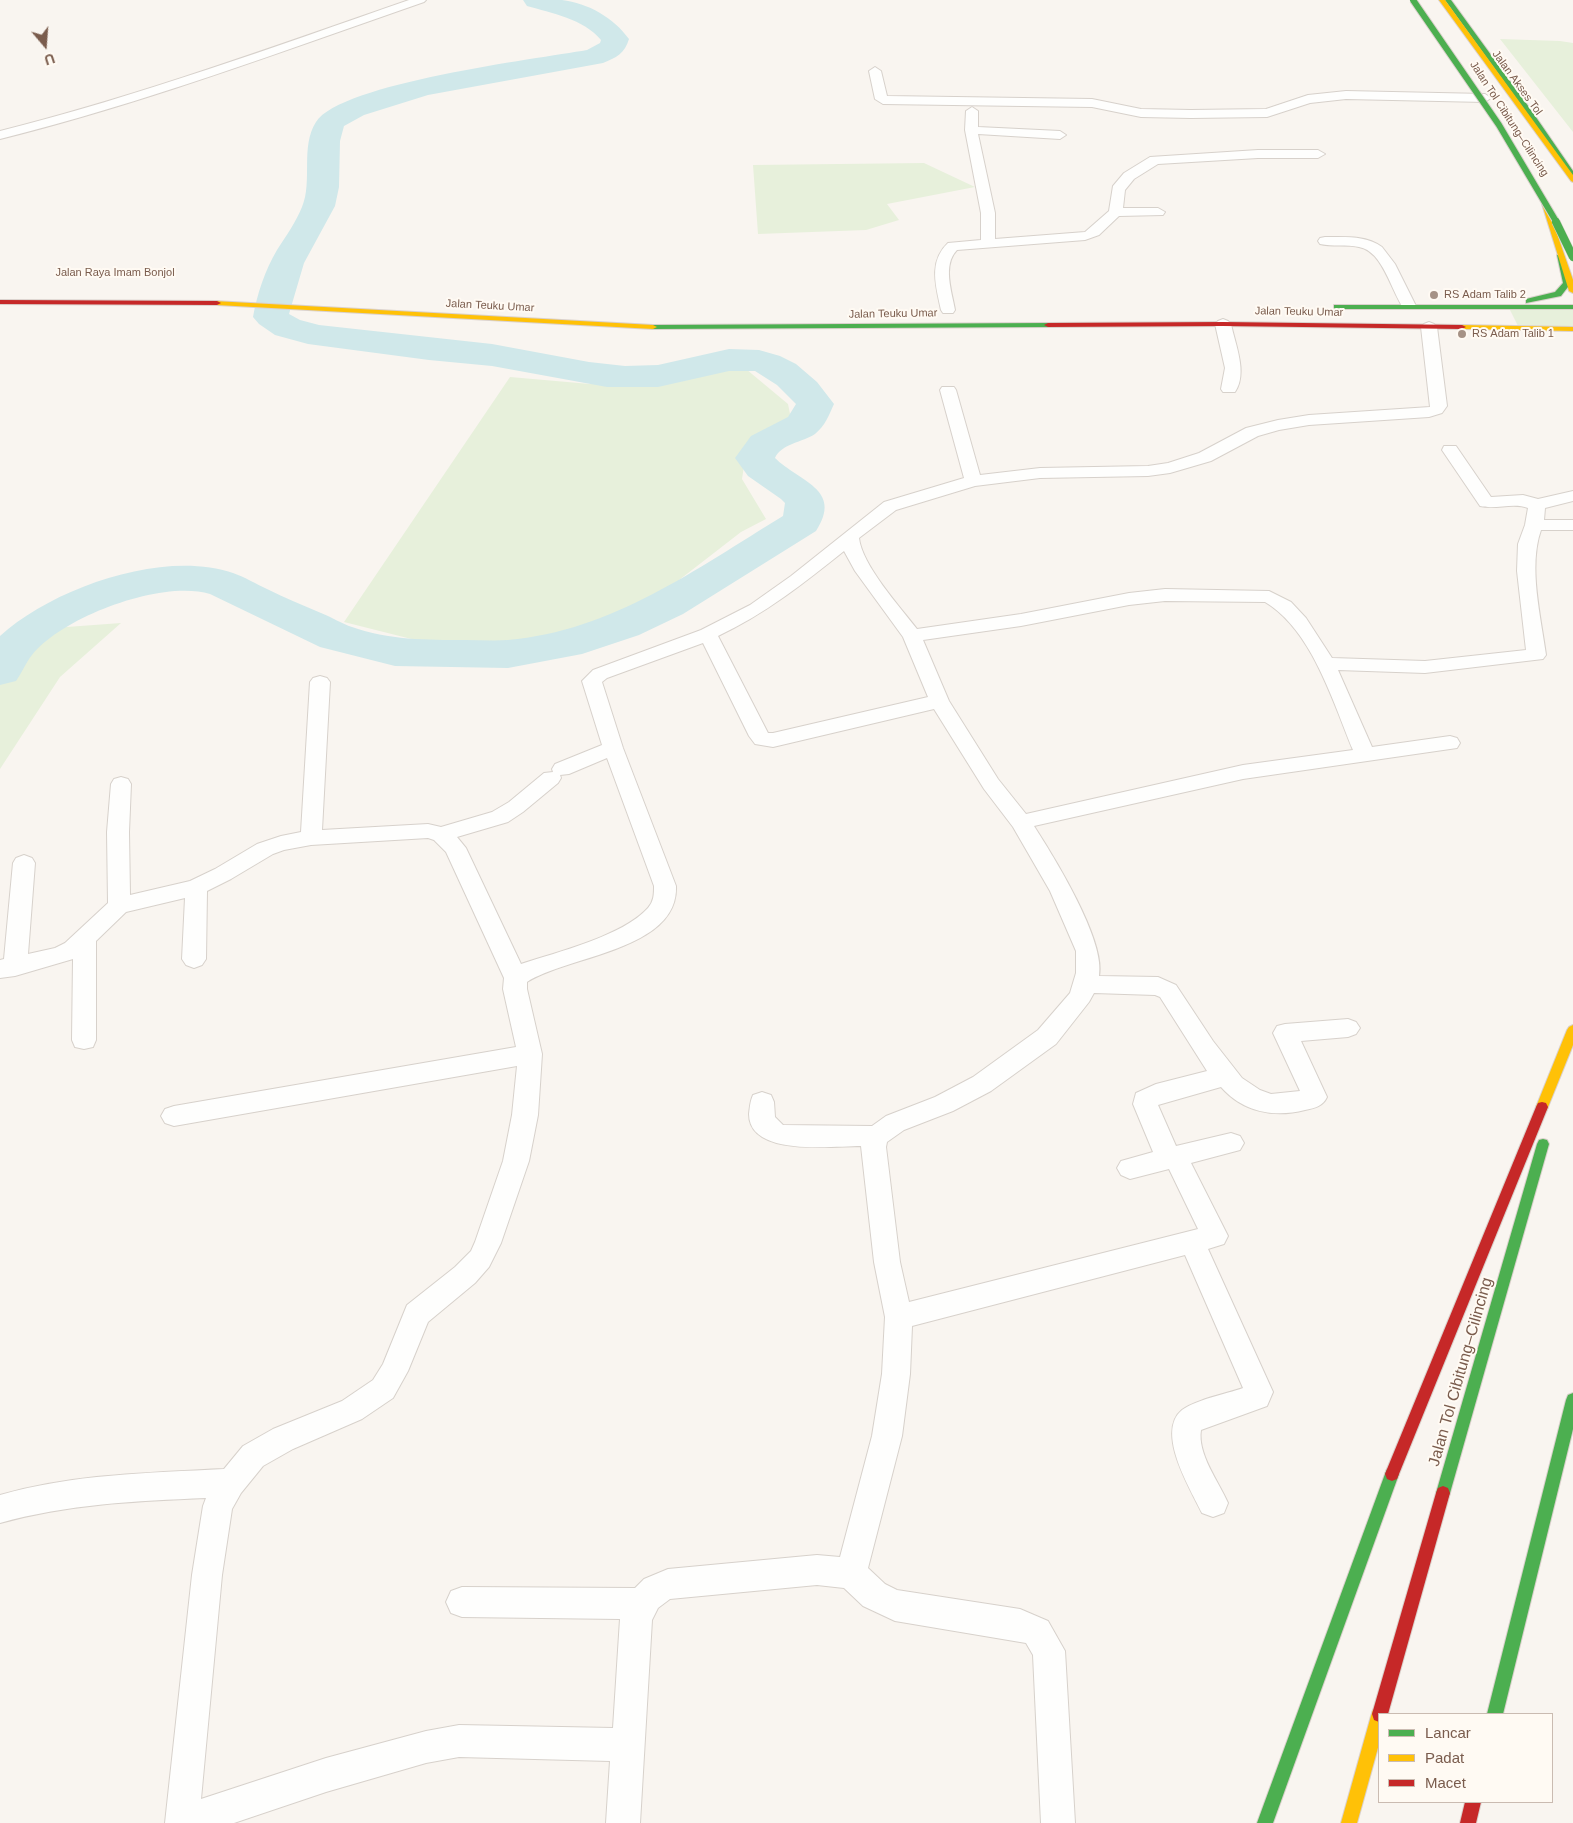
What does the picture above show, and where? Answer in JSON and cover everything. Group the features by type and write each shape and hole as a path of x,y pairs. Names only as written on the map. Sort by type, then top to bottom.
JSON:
{"main road":[{"name":"Jalan Tol Cibitung–Cilincing","path":"1413,0 1531,174 1573,258"},
{"path":"1418,0 1535,174 1560,257 1567,283 1558,294 1508,306"},
{"name":"Jalan Akses Tol","path":"1442,0 1573,180"},
{"name":"Jalan Tol Cibitung–Cilincing","path":"1448,0 1529,111 1573,176"},
{"path":"1560,257 1573,291"},
{"name":"Jalan Teuku Umar","path":"0,302 215,303 622,326 693,328 1223,324 1573,329"},
{"name":"Jalan Teuku Umar","path":"1330,307 1573,307"},
{"path":"1071,310 1074,324"},
{"path":"1265,1823 1395,1466 1573,1030"},
{"path":"1551,1114 1573,1038"},
{"name":"Jalan Tol Cibitung–Cilincing","path":"1380,1713 1546,1134"},
{"path":"1495,1713 1573,1400"},
{"name":"Jalan Tol Cibitung–Cilincing","path":"1348,1823 1378,1718"},
{"path":"1468,1823 1473,1803"}],"street":[{"path":"0,135 86,114 420,0"},
{"path":"875,71 881,99 883,100 1092,103 1141,113 1267,113 1308,99 1346,95 1485,98"},
{"path":"972,111 971,130 988,213 988,243"},
{"path":"971,130 1060,135"},
{"path":"1116,213 1118,189 1129,176 1155,160 1258,154 1318,154"},
{"path":"947,310 942,274 943,257 945,251 953,246 1092,235 1096,233 1106,219 1116,213 1158,212"},
{"path":"1325,241 1363,244 1374,247 1382,256 1409,306"},
{"path":"1223,324 1233,368 1229,389"},
{"path":"516,978 528,970 621,938 640,928 658,913 664,902 666,886 613,748 592,686 592,681 595,677 708,634 742,617 766,602 850,538 869,520 890,506 973,481 1040,473 1155,470 1189,463 1205,457 1252,432 1278,425 1309,420 1436,410 1439,406 1429,327"},
{"path":"948,390 973,481"},
{"path":"1450,450 1486,502 1522,500 1537,505 1573,496"},
{"path":"1325,664 1425,668 1536,655 1526,571 1527,544 1534,525 1537,505"},
{"path":"1534,525 1573,525"},
{"path":"850,538 851,547 864,571 912,636 939,701 990,784 1021,822 1061,891 1088,951 1088,973 1081,996 1047,1037 982,1084 944,1104 895,1123 877,1136 873,1147 876,1180 887,1262 900,1317 896,1374 887,1436 851,1573"},
{"path":"912,636 1156,596 1268,597 1277,601 1305,628 1325,664 1365,754"},
{"path":"708,634 762,739 773,740 939,701"},
{"path":"311,838 320,682"},
{"path":"1021,822 1243,772 1450,744"},
{"path":"24,864 8,968 61,955 72,949 119,906 196,887 264,849 281,843 311,838 428,831 441,834 500,817 557,773 613,748"},
{"path":"119,906 118,832 121,784"},
{"path":"441,834 455,848 516,978 514,989 530,1054 525,1114 516,1161 488,1243 480,1259 465,1275 417,1314 394,1371 383,1389 352,1410 283,1439 253,1456 231,1483 218,1506 212,1537 182,1821 211,1814 326,1775 418,1750 460,1742 628,1745"},
{"path":"194,959 196,887"},
{"path":"84,1040 85,938"},
{"path":"1084,984 1163,987 1176,1002 1206,1052 1225,1076 1250,1098 1263,1102 1283,1105 1314,1098 1315,1096 1285,1033 1348,1028"},
{"path":"174,1116 530,1054"},
{"path":"900,1317 1215,1236 1172,1157 1145,1104 1145,1100 1156,1094 1225,1076"},
{"path":"762,1102 762,1121 774,1133 783,1135 877,1136"},
{"path":"1130,1168 1231,1143"},
{"path":"1192,1242 1259,1392 1257,1397 1196,1417 1188,1423 1186,1429 1188,1448 1213,1503"},
{"path":"0,1508 64,1494 137,1487 231,1483"},
{"path":"623,1823 636,1620 643,1604 653,1590 668,1584 817,1570 851,1573 874,1595 894,1605 1020,1625 1037,1632 1049,1652 1058,1823"},
{"path":"462,1602 643,1604"}],"green space":[{"path":"1500,39 1573,43 1573,132"},
{"path":"924,163 975,187 887,204 899,220 866,230 758,234 753,165"},
{"path":"1508,306 1573,307 1573,329 1519,328"},
{"path":"746,369 788,404 792,424 746,453 742,479 766,519 741,532 661,594 561,637 459,651 344,622 510,377 590,384"},
{"path":"121,623 60,677 0,769 0,665 14,649 53,628"}],"waterway":[{"path":"0,671 16,645 33,630 55,615 109,592 138,584 166,579 192,578 215,581 225,585 336,637 395,652 508,654 582,640 623,626 668,605 801,522 805,510 805,502 795,490 762,468 755,458 764,444 802,425 809,417 815,404 790,377 775,367 759,361 744,359 715,362 658,376 607,376 492,355 308,334 288,328 271,317 275,297 287,263 312,221 322,197 324,141 326,132 334,120 343,113 397,94 453,81 593,57 607,51 614,43 615,39 608,31 590,18 536,0"}],"traffic: fast":[{"path":"1413,0 1478,93 1539,189 1573,257"},
{"path":"1448,0 1529,111 1573,176"},
{"path":"1529,301 1558,294 1567,283 1560,257"},
{"path":"1337,307 1573,307"},
{"path":"653,327 1048,325"},
{"path":"1443,1493 1543,1144"},
{"path":"1495,1713 1573,1400"},
{"path":"1265,1823 1392,1474"}],"traffic: slow":[{"path":"1442,0 1573,180"},
{"path":"1544,205 1573,291"},
{"path":"217,303 653,327"},
{"path":"1462,327 1573,329"},
{"path":"1542,1107 1573,1030"},
{"path":"1349,1823 1378,1720"}],"traffic: jam":[{"path":"0,302 217,303"},
{"path":"1048,325 1223,324 1462,327"},
{"path":"1392,1474 1542,1107"},
{"path":"1380,1713 1443,1493"},
{"path":"1468,1823 1473,1803"}],"place":[{"name":"RS Adam Talib 2","path":"1434,295"},
{"name":"RS Adam Talib 1","path":"1462,334"}]}
